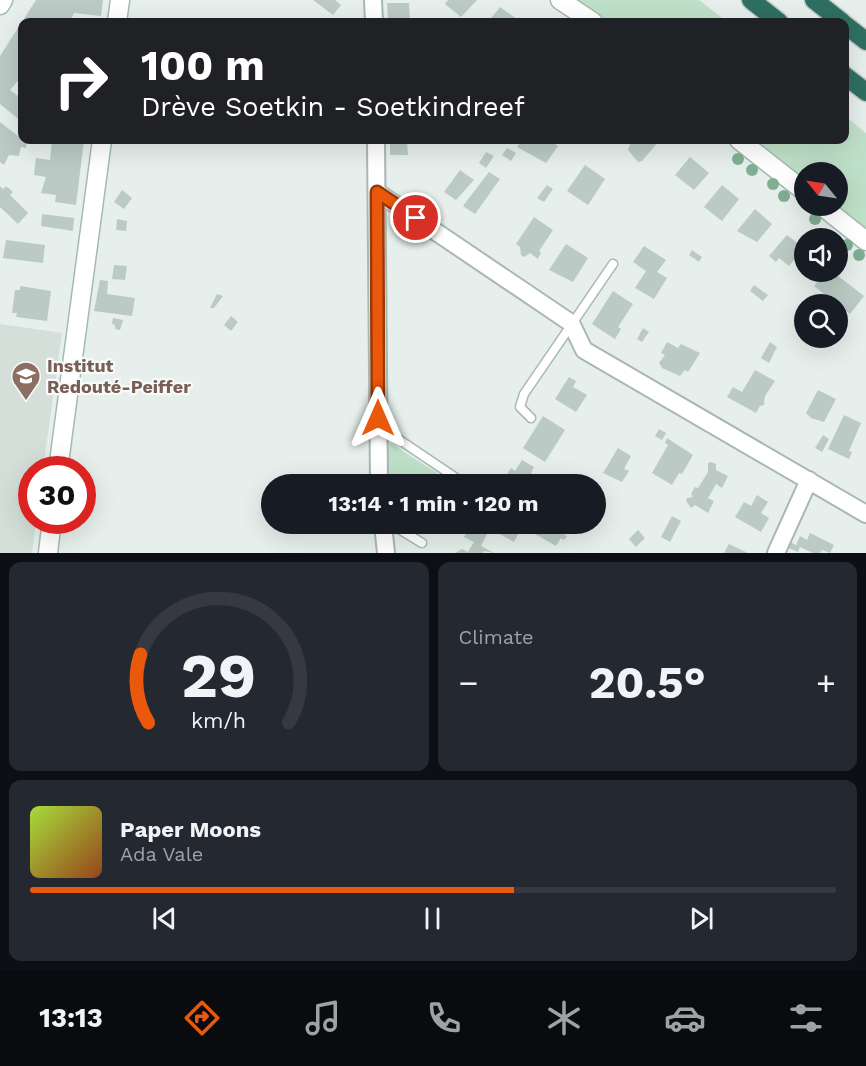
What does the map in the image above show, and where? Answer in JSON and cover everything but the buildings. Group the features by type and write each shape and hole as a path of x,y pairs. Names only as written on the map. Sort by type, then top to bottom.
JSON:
{"highway":[{"path":"750,0 774,18"},
{"path":"814,0 837,18"},
{"path":"849,28 866,41"},
{"path":"849,79 866,93"}],"street":[{"path":"0,5 3,0"},
{"path":"118,18 120,0"},
{"path":"373,0 374,18"},
{"path":"560,0 587,18"},
{"path":"60,456 101,144"},
{"path":"376,144 380,474"},
{"path":"744,144 794,183"},
{"path":"377,192 571,323 584,350 866,514"},
{"path":"835,216 866,241"},
{"path":"776,553 809,480"},
{"path":"48,553 50,534"},
{"path":"384,534 386,553"}],"lane":[{"path":"531,418 520,407 524,394 613,264"},
{"path":"378,426 450,474"},
{"path":"407,534 422,543"}],"shaded area":[{"name":"Institut Redouté-Peiffer","path":"0,324 62,333 45,456 18,456 18,534 34,534 32,553 0,553"}],"green space":[{"path":"573,0 699,0 722,18 597,18"},
{"path":"849,119 866,133 866,234 843,216 848,216 848,162 794,162 794,177 753,144 849,144"},
{"path":"390,443 438,474 386,474 387,450"}],"place":[{"name":"Institut Redouté-Peiffer","path":"26,402"}],"route":[{"path":"378,418 377,192 416,218"}]}
